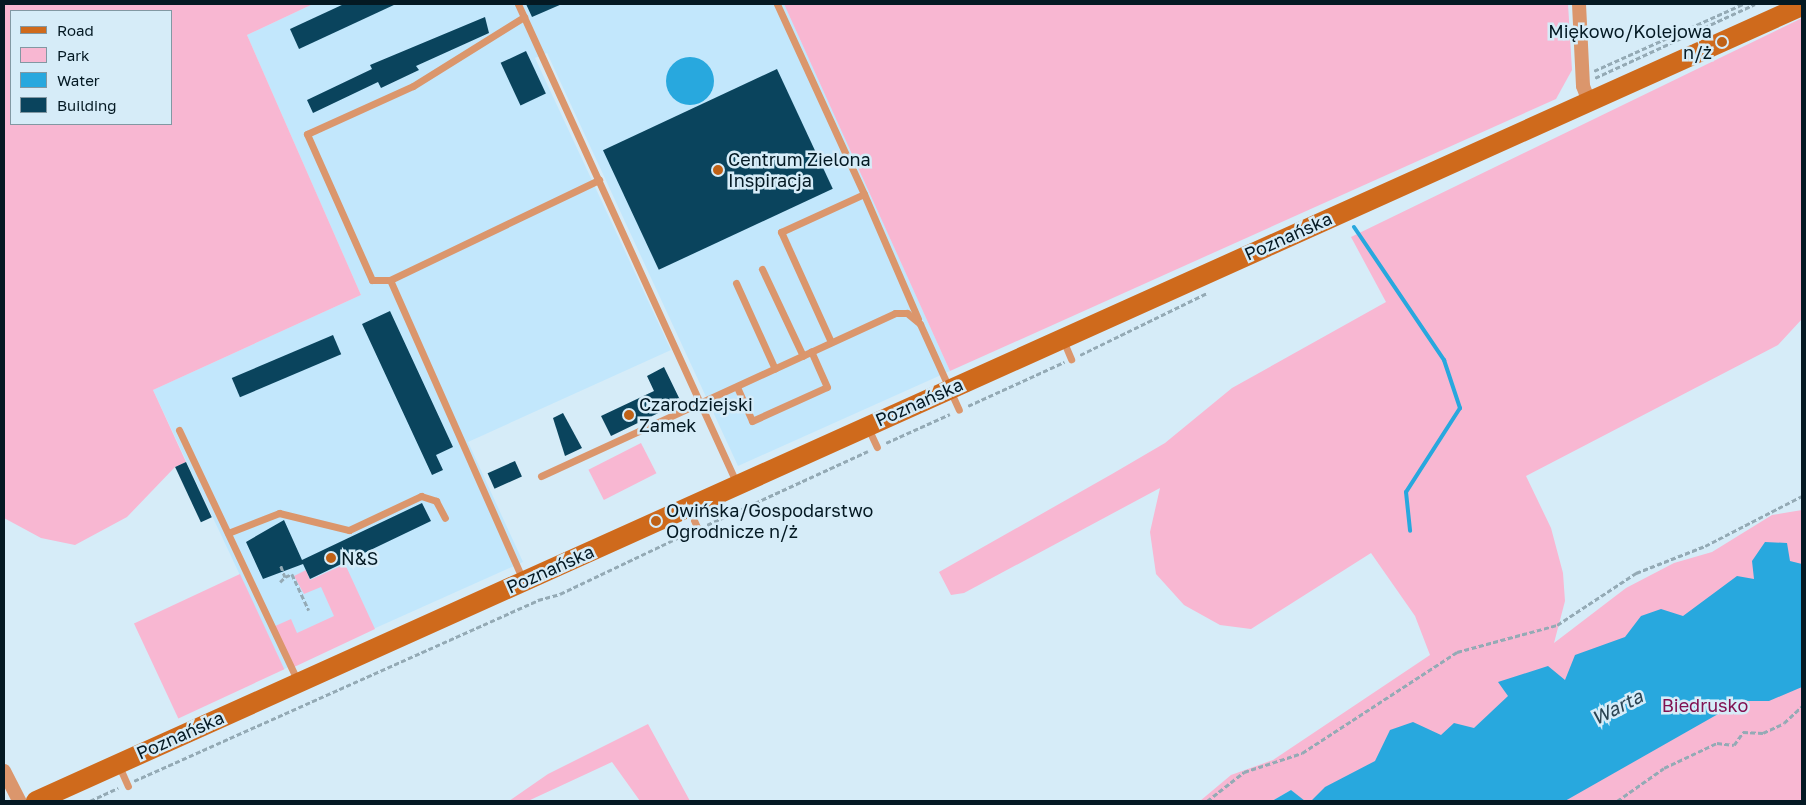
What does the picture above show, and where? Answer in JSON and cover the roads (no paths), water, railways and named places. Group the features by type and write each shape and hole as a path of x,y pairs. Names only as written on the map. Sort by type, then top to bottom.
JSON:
{"main road":[{"name":"Poznańska","path":"36,801 1800,6"}],"street":[{"path":"1580,4 1583,86 1589,102"},
{"path":"4,771 19,801"}],"lane":[{"path":"518,4 702,403 737,484"},
{"path":"777,4 864,194 959,410"},
{"path":"524,17 413,86 307,134 372,280 390,280 599,180"},
{"path":"831,342 781,232 864,194"},
{"path":"762,269 803,356"},
{"path":"390,280 524,580"},
{"path":"736,283 775,369"},
{"path":"541,476 737,387 889,314 907,313 920,324"},
{"path":"1062,338 1071,359"},
{"path":"737,387 752,421 827,387 811,351"},
{"path":"867,425 877,447"},
{"path":"179,430 298,682"},
{"path":"228,533 279,513 349,530 420,496 436,501 445,518"},
{"path":"688,507 698,529"},
{"path":"118,763 127,785"}],"water":[{"path":"685,57 695,57 707,64 714,76 714,86 707,98 695,105 685,105 677,101 670,94 666,86 666,76 670,68 677,61"},
{"name":"Biedrusko","path":"1765,542 1787,543 1790,561 1802,564 1802,687 1769,701 1741,701 1565,801 1311,801 1325,787 1375,761 1390,730 1413,722 1441,735 1454,723 1474,728 1508,696 1498,682 1548,666 1565,680 1575,655 1625,637 1641,616 1661,609 1683,616 1737,576 1754,579 1752,561"},
{"path":"1291,790 1305,801 1272,801"}],"waterway":[{"path":"1354,227 1444,360 1460,408 1406,492 1410,531"}],"place":[{"name":"Miękowo/Kolejowa n/ż","path":"1722,42"},
{"name":"Centrum Zielona Inspiracja","path":"718,170"},
{"name":"Czarodziejski Zamek","path":"629,415"},
{"name":"Owińska/Gospodarstwo Ogrodnicze n/ż","path":"656,521"},
{"name":"N&S","path":"331,558"}],"water label":[{"name":"Warta","path":"1617,707"}]}
